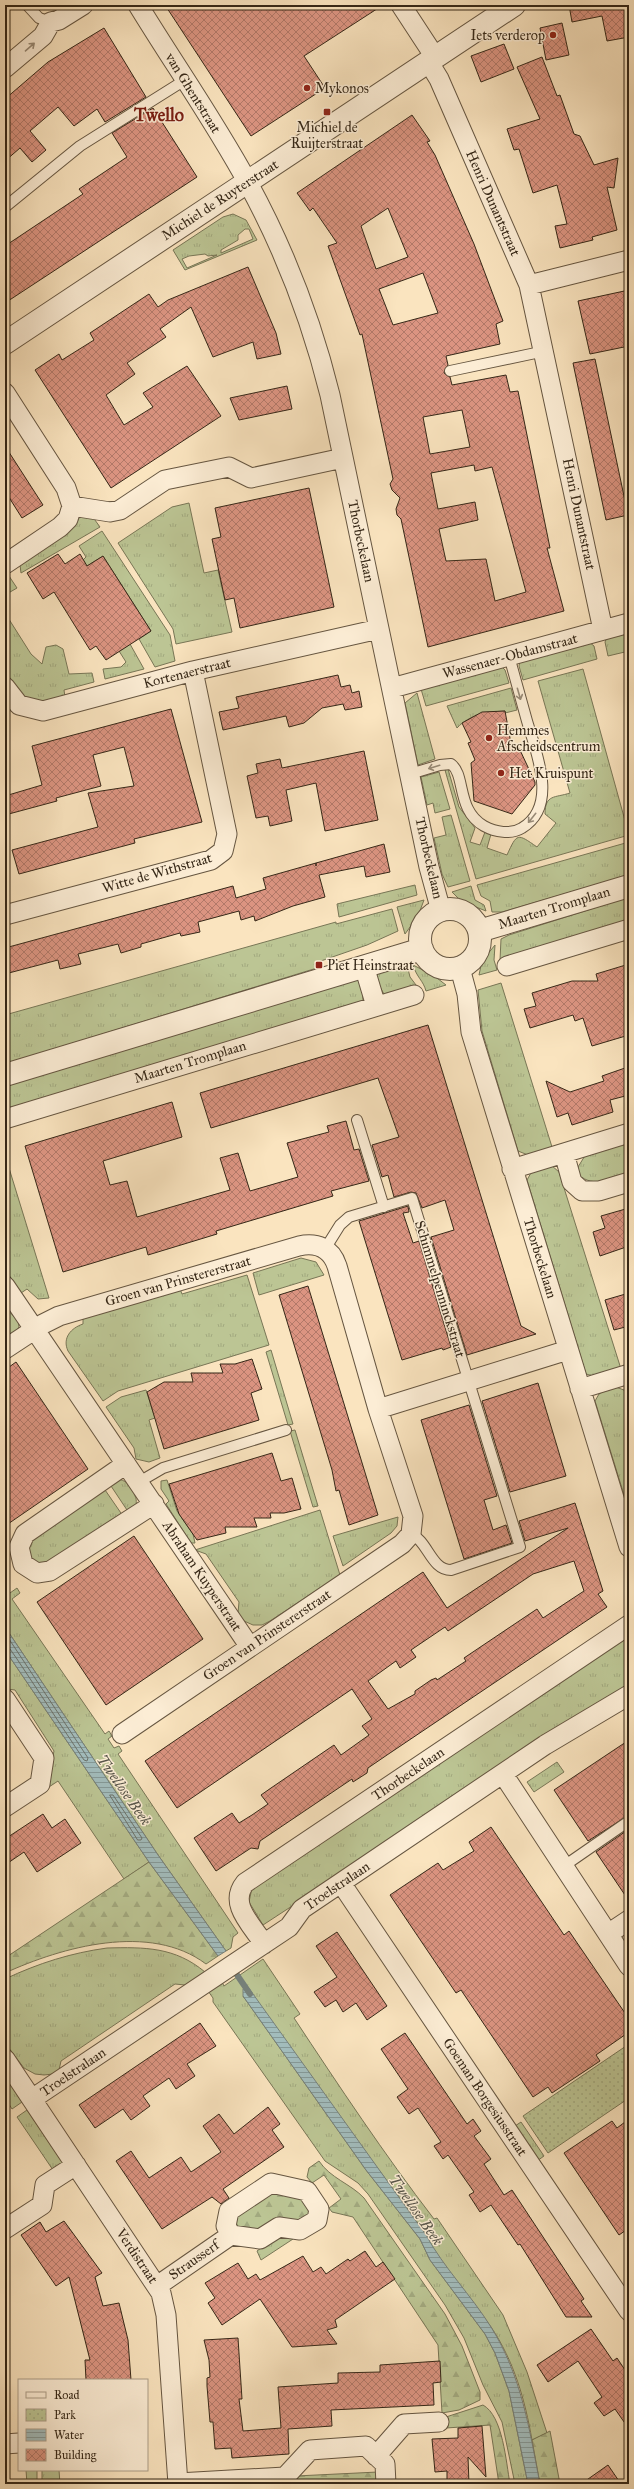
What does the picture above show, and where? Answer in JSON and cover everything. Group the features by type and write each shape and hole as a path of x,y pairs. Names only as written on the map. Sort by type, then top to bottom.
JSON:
{"street":[{"path":"5,68 43,36 51,22 59,20 83,5"},
{"name":"van Ghentstraat","path":"138,5 248,182"},
{"name":"Henri Dunantstraat","path":"401,5 431,59 530,285 603,630"},
{"name":"Michiel de Ruyterstraat","path":"5,343 514,5"},
{"name":"Thorbeckelaan","path":"248,182 284,260 308,321 324,369 344,458 429,867 441,911"},
{"path":"530,285 629,260"},
{"path":"5,393 66,488 72,506 68,519 60,527 5,564"},
{"path":"72,506 110,512 120,510 165,480 229,467 250,478 344,458"},
{"name":"Wassenaer-Obdamstraat","path":"392,688 629,623"},
{"name":"Kortenaerstraat","path":"5,687 19,705 43,711 193,671 379,629"},
{"name":"Witte de Withstraat","path":"5,915 211,860 223,851 227,834 193,671"},
{"name":"Maarten Tromplaan","path":"479,931 629,886"},
{"path":"449,909 465,913 471,918 479,931 478,949 468,964 460,968 444,968 437,966 426,956 422,948 421,941 424,926 428,919 441,911 449,909"},
{"path":"507,966 629,930"},
{"path":"5,1075 422,948"},
{"path":"364,966 376,1006"},
{"name":"Thorbeckelaan","path":"460,968 467,994 471,1032 629,1547"},
{"name":"Maarten Tromplaan","path":"5,1119 414,995"},
{"path":"512,1169 629,1133"},
{"path":"564,1153 572,1182 582,1191 599,1191 629,1182"},
{"name":"Groen van Prinstererstraat","path":"34,1329 59,1316 299,1246 314,1244 325,1249"},
{"path":"325,1249 333,1256 337,1266 378,1409 413,1516 411,1534"},
{"name":"Abraham Kuyperstraat","path":"6,1290 139,1482 250,1647"},
{"path":"5,1349 34,1329"},
{"path":"378,1409 568,1350"},
{"path":"580,1389 629,1374"},
{"path":"126,1464 25,1534 19,1547 22,1564 37,1573 50,1572 154,1504"},
{"name":"Groen van Prinstererstraat","path":"122,1734 402,1544 411,1534"},
{"name":"Thorbeckelaan","path":"264,1944 238,1904 240,1889 245,1883 629,1625"},
{"name":"Troelstralaan","path":"32,2099 289,1927 302,1909 580,1723 629,1695"},
{"path":"5,1699 44,1758 40,1784 5,1807"},
{"path":"503,1774 628,1962"},
{"name":"Goeman Borgesiusstraat","path":"341,1883 629,2311"},
{"path":"608,1934 629,1920"},
{"name":"Verdistraat","path":"5,2059 157,2286 164,2300 178,2484"},
{"path":"5,2229 42,2205 45,2185 76,2164"},
{"name":"Strausserf","path":"157,2286 231,2235"},
{"path":"376,2456 404,2424 440,2422"},
{"path":"5,2444 18,2443"},
{"path":"178,2484 285,2477 310,2450 366,2446 385,2464 386,2484"}],"lane":[{"path":"27,5 39,18 51,22"},
{"path":"5,207 80,146 185,80"},
{"path":"450,371 544,351"},
{"path":"410,774 440,765 451,764 455,768 468,810 483,825 499,831 510,832 523,827 530,821 541,803 542,775 509,656"},
{"path":"325,1249 344,1220 384,1207 357,1120"},
{"name":"Schimmelpenninckstraat","path":"384,1207 412,1198 520,1547 451,1570 444,1570 439,1567 420,1539 411,1534"},
{"path":"139,1482 163,1468 286,1430"},
{"path":"564,1866 629,1821"}],"green space":[{"path":"233,214 246,220 257,240 185,270 173,250 223,217","holes":["245,229 249,229 253,239 221,253 221,250 238,240 238,235","205,254 208,256 217,255 187,268 182,259 189,256"]},
{"path":"189,503 204,573 218,570 232,632 176,644 173,629 118,543 172,507"},
{"path":"80,516 92,516 100,527 21,573 20,565 75,526"},
{"path":"102,531 170,635 175,661 155,667 139,639 151,631 103,556 87,566 83,560 86,557 79,546"},
{"path":"5,575 9,576 17,588 5,595"},
{"path":"5,613 31,654 42,664 46,647 56,645 63,649 69,674 92,673 94,682 64,690 65,697 44,703 26,700 5,673"},
{"path":"629,631 629,651 608,656 605,642 607,637"},
{"path":"589,642 594,646 597,659 523,680 519,666 520,661"},
{"path":"130,644 144,669 105,679 103,669 121,667 126,662 119,651"},
{"path":"501,666 505,670 509,683 426,706 421,689"},
{"path":"583,669 629,835 476,879 445,770 448,769 459,807 475,828 470,842 480,845 485,832 491,834 487,848 507,855 513,842 518,838 525,839 537,847 556,823 545,814 547,803 552,798 570,793 538,681"},
{"path":"511,688 517,710 505,713 505,711 479,715 467,720 457,728 447,706"},
{"path":"417,693 435,759 418,765 405,703"},
{"path":"439,772 450,809 435,813 433,803 427,805 421,777"},
{"path":"451,815 470,881 448,887 442,874 434,838 446,835 442,817"},
{"path":"629,842 629,875 502,912 492,912 490,901 481,896 477,885"},
{"path":"415,885 417,895 339,917 337,904"},
{"path":"471,886 475,900 484,905 486,911 461,901 452,892"},
{"path":"629,897 629,922 500,960 501,939 509,935"},
{"path":"424,900 418,916 405,934 397,907"},
{"path":"392,909 398,931 367,945 315,963 317,968 5,1064 5,1015 336,922 336,924"},
{"path":"495,945 494,960 497,970 479,975 482,961"},
{"path":"407,965 410,977 416,985 384,994 376,980 377,972"},
{"path":"413,965 433,975 446,985 426,991"},
{"path":"356,978 362,985 363,1001 5,1111 5,1086"},
{"path":"501,983 552,1147 528,1155 518,1151 482,1031 478,990"},
{"path":"629,1140 629,1174 610,1180 597,1182 590,1181 579,1175 578,1167 586,1154"},
{"path":"5,1155 49,1298 38,1299 27,1289 21,1293 5,1269"},
{"path":"551,1165 559,1172 621,1369 597,1377 586,1374 527,1180 532,1171"},
{"path":"301,1258 316,1262 324,1275 259,1295 253,1273"},
{"path":"247,1275 269,1345 118,1391 103,1401 68,1351 66,1346 67,1338 71,1331 83,1324 83,1318 180,1289 182,1294"},
{"path":"5,1307 18,1321 19,1327 11,1339 5,1330"},
{"path":"271,1350 293,1424 288,1425 266,1352"},
{"path":"613,1386 624,1390 629,1400 629,1511 595,1401 599,1394"},
{"path":"146,1390 155,1418 149,1420 160,1458 149,1462 136,1459 134,1448 106,1407 121,1397"},
{"path":"295,1430 318,1506 313,1507 290,1431"},
{"path":"118,1479 129,1485 136,1497 136,1506 129,1513 109,1483"},
{"path":"167,1480 177,1511 193,1534 195,1543 191,1543 166,1504 169,1501 161,1489 161,1481"},
{"path":"103,1487 123,1516 47,1567 28,1560 29,1538"},
{"path":"320,1510 340,1575 262,1625 253,1625 244,1621 238,1613 239,1602 206,1554 195,1550"},
{"path":"398,1517 397,1526 391,1533 343,1566 333,1536"},
{"path":"5,1585 10,1593 17,1588 20,1593 12,1599 105,1734 109,1731 112,1736 108,1739 114,1748 119,1746 122,1751 118,1754 238,1933 233,1937 231,1948 226,1951 158,1855 5,1627"},
{"path":"629,1633 629,1686 263,1925 249,1902 252,1888"},
{"path":"5,1650 149,1862 124,1879 58,1781 46,1789 54,1751 15,1690 7,1689 5,1686"},
{"path":"557,1762 564,1772 534,1792 527,1782"},
{"path":"149,1862 218,1956 206,1964 184,1951 159,1944 133,1942 106,1943 53,1955 28,1963 5,1973 5,1958"},
{"path":"107,1948 159,1950 182,1958 205,1972 185,1985 175,1984 61,2061 59,2070 53,2074 35,2074 24,2068 5,2043 5,1979 55,1959"},
{"path":"263,1959 300,2014 294,2018 345,2094 415,2194 434,2219 437,2218 503,2315 527,2372 547,2433 532,2440 518,2381 506,2353 491,2327 444,2266 425,2233 381,2173 243,1996 366,2170 420,2239 430,2260 485,2334 495,2353 509,2391 528,2484 515,2484 502,2422 483,2385 464,2338 445,2305 368,2194 358,2183 325,2161 213,2002 213,1998 208,1991 222,1982 224,1986"},
{"path":"629,2044 629,2098 548,2153 523,2116"},
{"path":"5,2076 22,2102 12,2109 5,2098"},
{"path":"27,2110 63,2163 53,2170 17,2117"},
{"path":"521,2122 544,2156 537,2161 515,2126"},
{"path":"319,2161 329,2172 364,2198 445,2314 462,2346 480,2392 480,2400 459,2410 442,2413 438,2345 353,2217 332,2212 329,2208 341,2199 324,2175 312,2183 307,2177 309,2168"},
{"path":"273,2191 302,2197 310,2210 309,2216 301,2222 279,2217 260,2230 238,2226 235,2222 236,2216"},
{"path":"281,2234 290,2236 293,2239 261,2260 257,2251"},
{"path":"483,2405 490,2411 499,2429 505,2452 510,2484 499,2484 490,2425 446,2428 446,2417"},
{"path":"550,2431 560,2484 540,2484 532,2440"},
{"path":"26,2471 37,2471 37,2484 27,2484"},
{"path":"42,2471 59,2471 60,2484 42,2484"},
{"path":"378,2472 379,2484 290,2484 296,2476"}],"water":[{"path":"5,1627 158,1855 226,1951 218,1956 149,1862 5,1650"},
{"path":"248,1987 491,2327 502,2346 510,2365 523,2403 540,2484 528,2484 509,2391 495,2353 485,2334 430,2260 420,2239 366,2170 243,1996 243,1989"}],"building":[{"path":"165,5 383,5 304,56 325,88 251,136"},
{"path":"569,5 629,5 629,37 607,41 602,16 572,22"},
{"name":"Iets verderop","path":"562,23 569,55 546,60 540,28"},
{"path":"104,28 146,97 105,122 97,109 74,126 58,107 30,131 46,150 32,162 20,148 5,161 5,99 48,62"},
{"path":"504,44 514,69 481,82 471,56"},
{"path":"542,57 557,96 560,95 574,134 580,136 594,165 618,158 614,188 607,187 617,230 592,237 593,240 560,248 555,226 567,224 557,185 533,193 519,149 514,150 507,129 540,119 517,67"},
{"path":"153,108 197,177 5,303 5,246 83,194 79,189 127,157 112,133"},
{"path":"412,115 430,141 427,142 435,155 474,244 503,321 496,324 500,344 446,356 448,365 444,373 450,377 452,385 506,375 510,392 518,391 550,548 547,548 564,611 428,647 401,519 397,515 396,509 400,498 392,490 390,484 393,479 362,334 360,335 328,246 337,243 313,208 310,211 297,193","holes":["388,208 408,257 376,269 361,226","423,273 438,313 393,325 379,289","462,410 470,447 430,454 423,417","474,465 475,471 492,467 526,592 495,601 486,559 446,561 439,529 478,520 475,502 438,509 431,473"]},
{"path":"248,267 276,333 281,354 257,359 253,342 213,357 191,307 160,329 166,337 127,363 135,374 106,395 124,425 153,407 143,393 187,366 221,416 111,488 35,370 59,354 62,360 94,340 90,333 149,294 158,307 168,300"},
{"path":"629,290 629,346 590,354 578,301"},
{"path":"595,359 628,515 606,520 573,363"},
{"path":"287,386 292,409 239,420 230,398"},
{"path":"5,446 43,505 22,518 5,491"},
{"path":"309,488 334,607 240,628 234,598 225,600 212,539 221,537 215,508"},
{"path":"58,554 65,564 80,554 87,566 103,556 151,631 106,660 96,646 90,650 54,592 43,599 27,573"},
{"path":"338,675 341,687 350,685 352,693 359,691 362,707 345,710 343,704 322,708 304,723 289,727 286,716 223,730 219,712 239,708 236,697"},
{"path":"171,709 202,822 134,839 135,843 19,874 12,850 98,827 88,793 134,786 124,747 93,755 101,786 56,798 57,801 5,815 5,796 42,785 32,746"},
{"name":"Het Kruispunt","path":"505,711 512,749 519,748 535,782 535,785 512,814 474,801 471,763 475,760 468,743 471,742 462,723 482,712"},
{"path":"364,751 378,820 325,831 316,783 286,790 292,821 270,826 268,816 256,818 247,776 258,773 256,764 280,759 282,768"},
{"path":"384,844 390,872 366,877 364,866 319,875 325,897 293,906 255,921 254,916 241,920 239,911 198,922 200,932 181,936 180,933 141,944 141,947 121,953 118,944 78,954 81,964 60,969 58,960 5,974 5,948 233,886 236,898 266,889 263,878"},
{"path":"629,964 629,1035 592,1046 583,1018 575,1021 573,1015 530,1028 524,1009 536,1006 532,993 572,981 598,981 596,974"},
{"path":"428,1025 521,1326 536,1334 467,1355 431,1237 454,1230 445,1200 422,1208 416,1193 411,1192 394,1197 388,1175 382,1177 372,1145 399,1137 378,1078 211,1128 200,1093"},
{"path":"625,1068 629,1081 629,1095 610,1100 613,1112 572,1125 568,1113 557,1117 546,1081 570,1092 604,1081 602,1076"},
{"path":"172,1102 182,1137 103,1161 110,1185 127,1181 137,1217 230,1190 220,1158 238,1153 250,1191 298,1177 287,1143 329,1132 327,1126 346,1121 354,1150 359,1149 369,1181 331,1191 333,1196 216,1231 217,1234 148,1255 146,1247 63,1272 25,1146"},
{"path":"408,1206 409,1212 403,1213 413,1243 419,1241 451,1347 443,1350 442,1348 402,1360 359,1221"},
{"path":"629,1208 629,1246 600,1256 593,1232 605,1228 601,1216"},
{"path":"308,1286 378,1515 349,1525 339,1490 336,1491 332,1470 279,1295"},
{"path":"629,1293 629,1326 614,1330 605,1300"},
{"path":"252,1359 262,1389 251,1393 259,1420 164,1449 147,1392 164,1382 193,1382 191,1373 223,1373 220,1364 235,1364"},
{"path":"16,1362 88,1469 5,1526 5,1370"},
{"path":"538,1383 566,1476 510,1492 482,1401"},
{"path":"469,1405 497,1496 484,1500 493,1530 506,1525 512,1543 464,1559 421,1420"},
{"path":"272,1453 281,1481 292,1478 301,1509 284,1513 270,1513 271,1518 254,1518 257,1527 225,1527 226,1533 197,1540 179,1514 169,1484"},
{"path":"575,1503 603,1591 598,1594 607,1607 368,1768 367,1773 353,1782 352,1779 260,1841 258,1849 251,1848 216,1871 194,1838 232,1813 239,1823 252,1815 268,1804 261,1795 271,1788 334,1745 341,1755 369,1735 362,1726 372,1719 352,1689 177,1808 145,1761 423,1572 447,1608 568,1528 525,1541 519,1521","holes":["574,1561 584,1591 543,1618 537,1609 464,1658 466,1661 437,1680 436,1678 431,1680 415,1691 415,1694 388,1709 368,1681 396,1661 400,1668 416,1657 411,1650 445,1627 448,1631 533,1574"]},
{"path":"134,1536 203,1639 106,1705 37,1602"},
{"path":"629,1740 629,1815 588,1841 554,1790"},
{"path":"43,1814 52,1828 65,1819 81,1843 37,1872 24,1852 5,1865 5,1839"},
{"path":"491,1827 564,1935 569,1931 629,2019 629,2032 596,2055 600,2061 552,2093 548,2087 533,2097 461,1990 456,1993 390,1895 438,1863 443,1870 474,1851 469,1842"},
{"path":"629,1829 629,1901 596,1852"},
{"path":"337,1932 387,2006 367,2020 356,2003 343,2012 336,2000 325,2007 314,1992 337,1977 316,1946"},
{"path":"200,2023 216,2046 187,2064 195,2076 176,2089 169,2078 143,2096 150,2106 131,2120 123,2109 95,2128 79,2105"},
{"path":"405,2033 467,2124 473,2119 481,2131 474,2136 491,2159 484,2164 504,2195 512,2190 584,2299 581,2301 592,2317 566,2317 520,2244 518,2245 491,2205 480,2212 469,2195 474,2192 448,2155 443,2159 434,2146 441,2142 418,2108 409,2114 397,2097 408,2089 381,2049"},
{"path":"268,2107 280,2124 272,2130 284,2147 223,2189 229,2198 221,2204 212,2197 162,2229 116,2161 131,2151 149,2178 181,2157 191,2172 221,2152 203,2126 219,2114 234,2134"},
{"path":"629,2119 629,2228 619,2235 564,2153 612,2121 617,2128"},
{"path":"64,2221 102,2273 95,2277 103,2306 119,2303 128,2340 131,2379 86,2379 85,2360 90,2360 69,2277 56,2286 21,2235 40,2222 46,2232"},
{"path":"365,2251 376,2267 383,2262 395,2279 335,2320 337,2327 327,2330 337,2344 292,2347 260,2299 222,2325 208,2303 215,2298 205,2283 238,2263 248,2279 256,2274 260,2280 303,2256 313,2272 321,2267 326,2274 348,2259 350,2261"},
{"path":"591,2329 613,2361 617,2358 629,2376 629,2429 615,2409 604,2416 594,2403 602,2397 578,2361 548,2382 537,2365"},
{"path":"238,2338 242,2399 239,2399 243,2431 281,2428 278,2387 338,2383 338,2373 380,2372 380,2365 440,2361 441,2382 433,2383 434,2405 331,2410 332,2426 288,2429 289,2454 232,2458 231,2448 215,2449 213,2422 210,2422 207,2386 207,2378 210,2377 209,2360 204,2340"},
{"path":"482,2426 486,2477 468,2457 469,2484 447,2484 447,2471 435,2472 432,2439 458,2438 458,2428"},
{"path":"608,2465 621,2484 581,2484"}],"waterway":[{"name":"Twellose Beek","path":"233,1969 250,1994"}],"place":[{"name":"Iets verderop","path":"553,35"},
{"name":"Mykonos","path":"307,88"},
{"name":"Michiel de Ruijterstraat","path":"327,112"},
{"name":"Hemmes Afscheidscentrum","path":"489,738"},
{"name":"Het Kruispunt","path":"501,773"},
{"name":"Piet Heinstraat","path":"319,965"}],"district":[{"name":"Twello","path":"159,115"}]}
